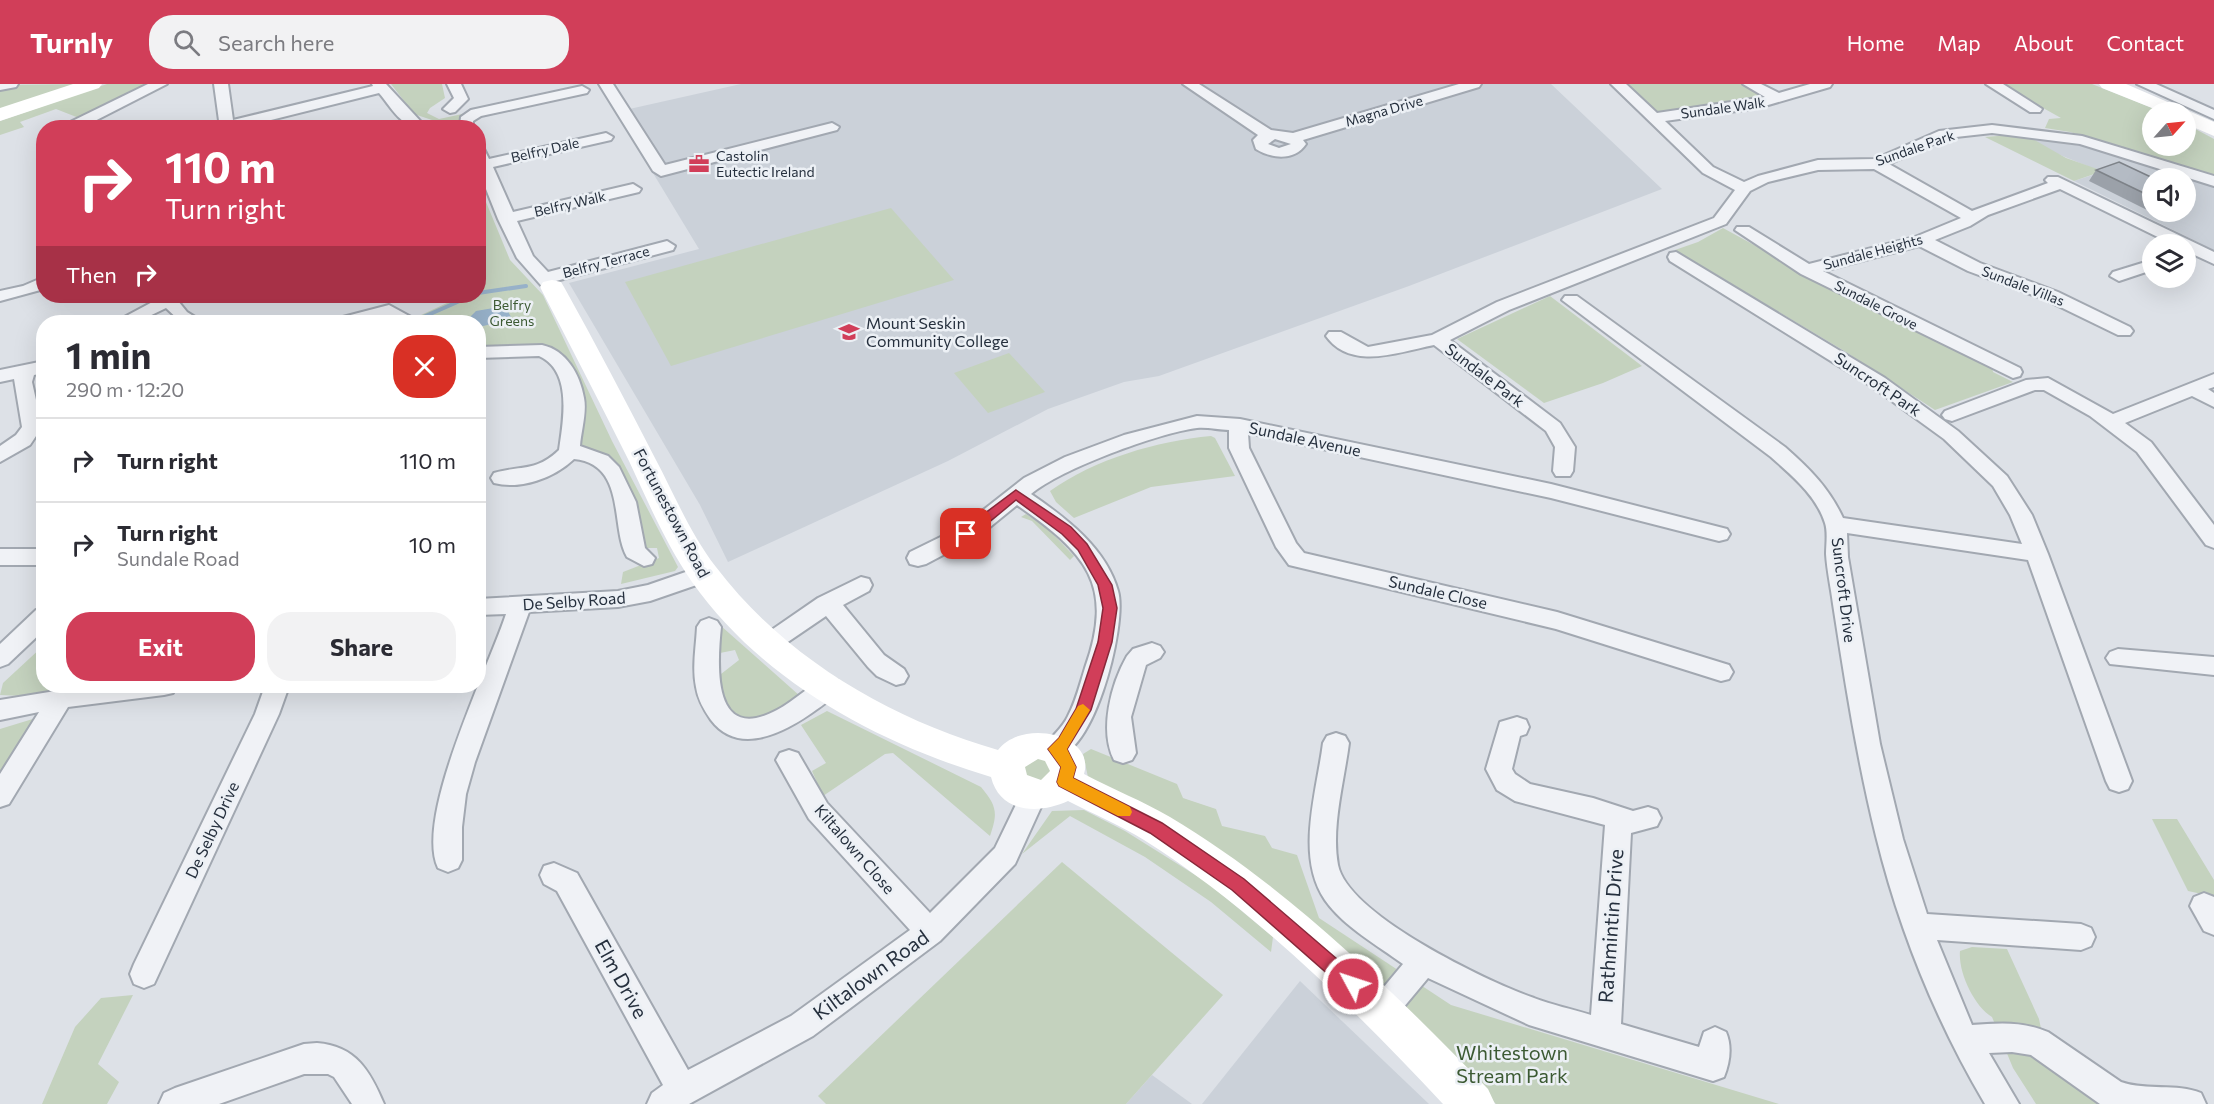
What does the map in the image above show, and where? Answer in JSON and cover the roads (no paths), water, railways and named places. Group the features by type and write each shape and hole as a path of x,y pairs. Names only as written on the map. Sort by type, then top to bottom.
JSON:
{"street":[{"path":"0,86 11,84"},
{"path":"0,115 92,84"},
{"path":"90,120 100,117 126,99 160,84"},
{"path":"221,84 226,120"},
{"path":"450,109 461,99 454,84"},
{"path":"606,84 661,171 832,127"},
{"name":"Magna Drive","path":"1190,84 1268,135 1260,140 1261,146 1276,153 1294,150 1299,144 1294,138 1474,84"},
{"path":"1618,84 1707,170 1744,188"},
{"path":"1750,84 1779,99"},
{"name":"Sundale Walk","path":"1654,118 1758,104 1825,84"},
{"path":"1993,84 2036,109"},
{"path":"2109,84 2153,102"},
{"path":"2144,84 2214,115"},
{"path":"253,120 381,86 410,120"},
{"path":"466,120 476,113 582,90"},
{"path":"2196,121 2214,130"},
{"name":"Sundale Park","path":"1335,336 1357,350 1367,353 1437,339 1503,306 1720,220 1744,188 1778,174 1818,165 1877,164 1944,134 1985,129 2011,130 2082,140 2214,181"},
{"name":"Belfry Dale","path":"486,156 606,136"},
{"path":"1877,164 1971,217"},
{"path":"486,167 506,219 525,258 549,282"},
{"name":"Sundale Heights","path":"1807,270 1921,240 2056,182 2159,234"},
{"name":"Belfry Walk","path":"506,219 633,189"},
{"name":"Sundale Grove","path":"1743,230 1807,270 2013,372"},
{"name":"Sundale Villas","path":"1921,240 1974,267 2052,296 2124,330"},
{"name":"Belfry Terrace","path":"549,282 667,246"},
{"path":"2196,252 2214,259"},
{"name":"Suncroft Park","path":"1676,257 1878,382 1951,435 2000,481 2021,515 2037,554 2119,781"},
{"path":"2119,276 2142,268"},
{"name":"Fortunestown Road","path":"549,282 703,573 725,603 768,644 828,687 875,715 927,741 976,759 1007,767"},
{"path":"0,296 36,286"},
{"name":"Suncroft Drive","path":"1571,300 1778,452 1808,478 1823,498 1836,524 1837,557 1868,744 1890,839 1917,926 1964,1040 2003,1104"},
{"path":"136,315 157,303"},
{"path":"170,303 181,315"},
{"path":"371,315 389,310 396,315"},
{"name":"Sundale Park","path":"1437,339 1552,427 1565,447 1563,471"},
{"path":"486,353 542,350 554,355 562,365 575,399 569,452 554,468 539,474 501,478"},
{"path":"0,376 36,370"},
{"path":"25,373 23,382 36,421"},
{"path":"2111,422 2214,380"},
{"path":"1952,415 2033,384 2048,384 2111,422 2144,447 2207,521 2214,540"},
{"path":"2192,388 2214,401"},
{"name":"Sundale Avenue","path":"918,558 971,531 1016,494 1065,465 1158,431 1199,422 1240,425 1551,491 1719,534"},
{"name":"Sundale Close","path":"1240,425 1237,440 1239,448 1287,547 1297,560 1557,621 1720,672"},
{"path":"0,455 36,429"},
{"path":"569,452 580,451 594,456 607,465 616,477 630,511 636,552 644,558"},
{"name":"Kiltalown Road","path":"672,1097 802,1026 930,932 1005,856 1051,775 1064,742 1083,710 1100,658 1110,615 1105,585 1082,547 1066,530 1016,494"},
{"path":"1836,524 2037,554"},
{"path":"0,557 36,557"},
{"name":"De Selby Road","path":"486,607 618,599 650,593 703,573"},
{"path":"768,644 826,604 861,585"},
{"path":"826,604 839,612 882,669 896,676"},
{"path":"448,860 448,822 457,779 520,605"},
{"path":"0,658 36,624"},
{"path":"709,627 708,681 713,705 729,724 750,730 777,723 828,687"},
{"path":"1100,658 1143,657 1119,717 1123,753"},
{"path":"2118,658 2214,666"},
{"path":"0,710 61,698 104,693"},
{"name":"De Selby Drive","path":"144,974 267,714 274,693"},
{"path":"0,796 61,698"},
{"path":"1517,727 1509,729 1503,743 1499,769 1506,782 1524,793 1593,809 1619,819 1633,822 1648,818"},
{"path":"1336,743 1323,841 1325,867 1335,891 1359,916 1423,962 1529,1011 1713,1066 1715,1042"},
{"path":"1051,775 1017,790 1011,784 1007,767 1014,755 1029,746 1038,745 1051,775 1156,828 1238,884 1383,1010 1473,1104"},
{"name":"Kiltalown Close","path":"789,760 818,811 930,932"},
{"name":"Rathmintin Drive","path":"1606,1033 1605,1003 1619,819"},
{"name":"Elm Drive","path":"554,875 567,882 672,1097"},
{"path":"1917,926 2081,937"},
{"path":"1383,1010 1423,962"},
{"path":"1964,1040 2012,1037 2037,1042 2112,1094 2131,1101 2190,1104"},
{"path":"175,1104 304,1059 326,1056 340,1063 360,1084 368,1104"}],"water":[{"path":"505,306 511,317 508,320 486,325 486,315 472,315 476,311"}],"waterway":[{"path":"486,292 526,286"},
{"path":"428,315 455,303"}],"place":[{"name":"Castolin Eutectic Ireland","path":"699,164"},
{"name":"Mount Seskin Community College","path":"849,332"}],"park label":[{"name":"Belfry Greens","path":"512,314"},
{"name":"Whitestown Stream Park","path":"1512,1064"}]}
